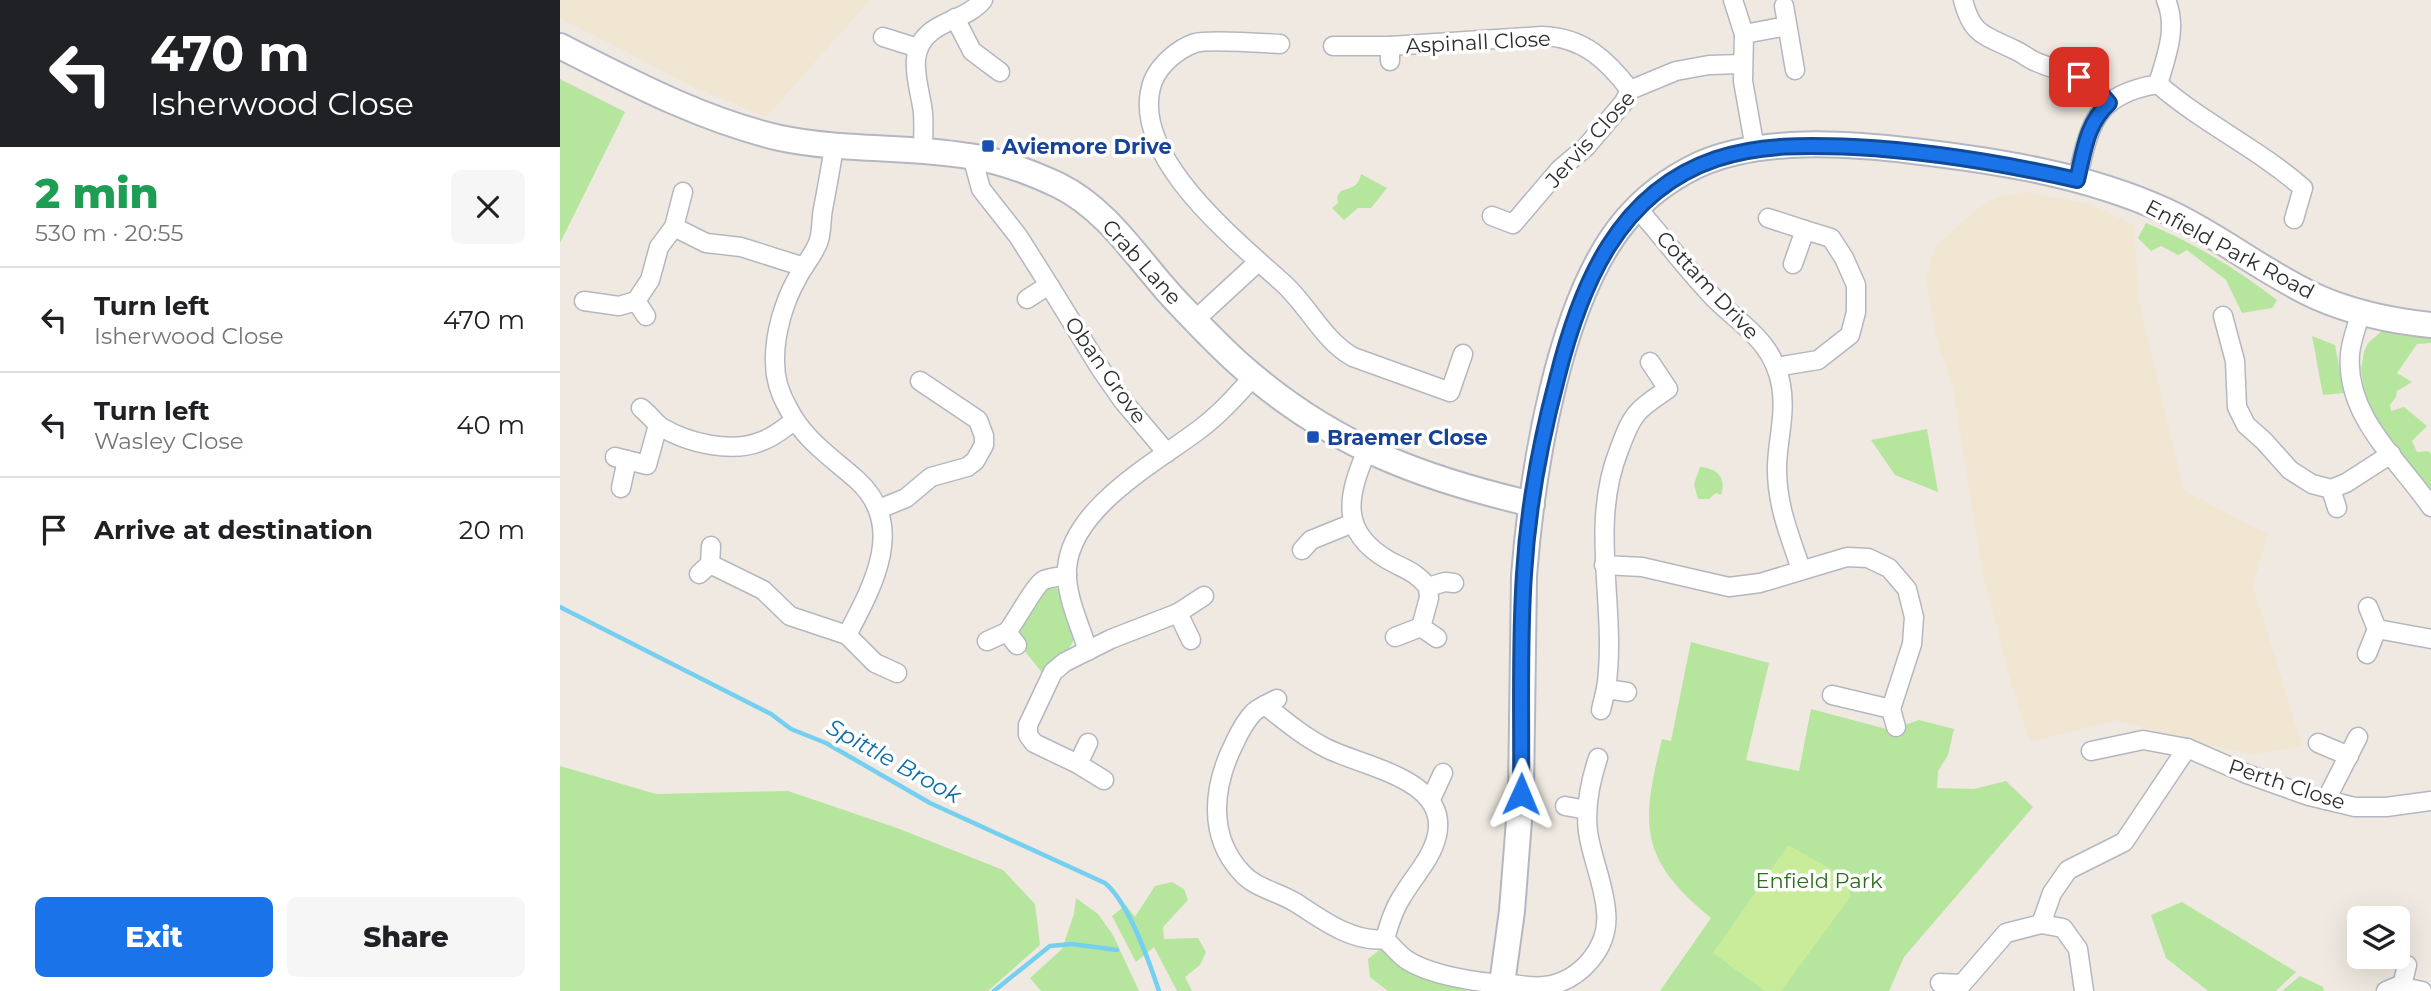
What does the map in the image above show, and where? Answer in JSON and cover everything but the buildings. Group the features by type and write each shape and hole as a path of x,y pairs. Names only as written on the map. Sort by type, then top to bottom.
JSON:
{"street":[{"path":"923,151 922,109 915,74 918,48 931,32 972,10 983,0"},
{"path":"1732,0 1744,34 1742,64 1745,104 1755,149"},
{"path":"1963,0 1968,17 1981,34 2035,61 2079,77 2097,89 2109,103"},
{"path":"2158,84 2170,39 2171,17 2166,0"},
{"path":"1784,6 1795,70"},
{"path":"955,19 972,51 1000,72"},
{"path":"1744,34 1787,26"},
{"name":"Aspinall Close","path":"1334,46 1390,53 1542,36 1563,38 1587,47 1599,55 1630,90"},
{"path":"883,37 918,48"},
{"path":"1280,44 1197,42 1172,56 1155,76 1148,96 1149,119 1175,175 1196,201 1307,308 1333,343 1353,357 1450,392 1463,354"},
{"name":"Crab Lane","path":"560,46 665,98 718,120 782,138 834,146 972,156 1024,171 1061,187 1096,212 1127,240 1174,299 1253,377 1300,411 1367,450 1432,478 1532,504"},
{"name":"Jervis Close","path":"1492,216 1513,224 1560,169 1587,147 1624,102 1630,90 1676,71 1709,65 1742,64"},
{"path":"2077,180 2090,128 2101,111 2130,91 2158,84"},
{"path":"2158,84 2194,114 2248,145 2303,188 2294,219"},
{"name":"Enfield Park Road","path":"1501,987 1513,900 1521,794 1523,601 1532,504 1545,428 1572,323 1601,257 1624,222 1659,189 1698,165 1755,149 1821,145 1896,149 1990,161 2106,188 2167,211 2204,230 2315,296 2361,313 2431,325"},
{"path":"834,146 820,238 792,289 784,311 775,362 779,390 794,421 828,457 865,488 879,509 883,531 876,572 865,601 847,635"},
{"name":"Oban Grove","path":"972,156 981,190 1018,236 1123,401 1167,453"},
{"path":"584,301 641,308 659,247 674,227 683,192"},
{"name":"Cottam Drive","path":"1637,208 1714,298 1755,333 1776,367 1781,384 1782,403 1777,466 1779,503 1801,569"},
{"path":"1768,218 1831,238 1856,285 1856,312 1850,335 1818,360 1776,367"},
{"path":"674,227 706,243 741,247 804,267"},
{"path":"1793,264 1805,230"},
{"path":"1195,320 1258,262"},
{"path":"1027,299 1049,285"},
{"path":"2361,313 2350,353 2356,398 2364,419 2431,507"},
{"path":"2223,316 2235,361 2237,407 2246,425 2290,470 2312,484 2331,489 2346,483 2391,454"},
{"path":"1601,710 1610,656 1604,565 1606,500 1623,437 1640,410 1668,389 1650,362"},
{"path":"1088,650 1067,575 1073,547 1091,519 1118,488 1211,421 1253,377"},
{"path":"879,509 906,498 931,477 967,467 981,453 984,436 978,420 920,380"},
{"path":"641,408 658,425 692,440 738,446 760,442 794,421"},
{"path":"621,488 621,459 647,465 658,425"},
{"path":"1367,450 1350,496 1353,523 1368,545 1389,561 1408,569 1428,587 1429,598 1421,627"},
{"path":"2331,489 2337,508"},
{"path":"1302,550 1311,540 1353,523"},
{"path":"711,546 704,570 763,590 790,616 847,635 875,663 897,673"},
{"path":"1604,565 1642,567 1729,587 1760,583 1847,556 1868,558 1889,568 1907,589 1914,617 1912,643 1891,709 1896,727"},
{"path":"988,641 1012,638 1039,583 1067,575"},
{"path":"1428,587 1438,583 1454,583"},
{"path":"1104,780 1034,743 1027,730 1053,672 1065,662 1121,634 1178,613 1203,596"},
{"path":"2367,654 2377,629 2368,607"},
{"path":"1178,613 1191,640"},
{"path":"1395,637 1421,627"},
{"path":"1421,627 1437,638"},
{"path":"2377,629 2431,639"},
{"path":"1606,689 1627,692"},
{"path":"1832,695 1891,709"},
{"path":"1385,939 1398,903 1434,843 1438,816 1431,799 1415,786 1395,776 1310,740 1271,702 1254,712 1228,755 1218,785 1216,814 1228,853 1240,871 1255,883 1355,936 1369,940 1385,939 1404,957 1424,968 1501,987 1556,984 1579,972 1596,953 1605,929 1607,913 1591,851 1587,810 1590,784 1598,758"},
{"path":"2326,800 2358,737"},
{"name":"Perth Close","path":"2091,751 2143,740 2187,748 2247,774 2355,807 2386,807 2431,801"},
{"path":"1078,764 1088,743"},
{"path":"2318,743 2348,756"},
{"path":"2040,923 2052,893 2068,870 2124,842 2187,748"},
{"path":"1431,799 1443,773"},
{"path":"1565,806 1587,810"},
{"path":"1940,983 1962,987 2006,933 2040,923 2063,928 2078,949 2084,991"},
{"path":"2405,969 2394,989 2422,991"}],"shaded area":[{"path":"560,0 870,0 766,117 692,86 560,18"},
{"path":"2025,192 2090,204 2134,225 2139,301 2184,491 2268,534 2253,585 2302,746 2253,754 2192,742 2116,720 2030,742 2008,673 1982,570 1953,389 1935,333 1926,277 1935,247 1978,208 2001,196"}],"green space":[{"path":"560,79 625,112 560,243"},
{"path":"1361,174 1387,188 1371,208 1358,208 1344,220 1332,208 1338,203 1337,196 1341,191 1354,186"},
{"path":"2146,223 2198,248 2246,278 2277,300 2272,308 2242,313 2226,280 2187,250 2178,255 2161,246 2151,251 2138,238"},
{"path":"2431,330 2431,343 2417,344 2397,373 2412,382 2397,391 2390,405 2391,411 2404,407 2427,426 2412,441 2417,452 2428,451 2431,454 2431,502 2366,402 2361,370 2368,343 2382,331 2399,333"},
{"path":"2312,336 2335,345 2344,393 2323,395"},
{"path":"1927,429 1938,492 1895,475 1871,440"},
{"path":"1700,467 1711,469 1719,475 1723,484 1721,495 1716,493 1709,499 1698,499 1694,484"},
{"path":"1053,586 1060,591 1074,639 1068,649 1043,674 1016,640 1016,634 1042,590"},
{"name":"Enfield Park","path":"1691,642 1769,663 1746,760 1799,771 1811,709 1890,730 1919,720 1954,729 1948,755 1938,771 1937,788 1974,789 2006,781 2033,807 1904,957 1889,991 1660,991 1711,918 1687,897 1658,858 1651,838 1649,818 1662,739 1671,741"},
{"path":"560,766 656,794 788,791 897,828 1003,870 1035,904 1040,945 988,991 560,991"},
{"path":"1788,845 1842,875 1851,896 1781,991 1765,991 1713,953"},
{"path":"1172,882 1184,889 1188,900 1163,927 1164,939 1198,938 1206,952 1200,965 1185,977 1192,991 1177,991 1154,947 1136,962 1112,916 1126,905 1135,917 1155,886"},
{"path":"1076,898 1098,914 1113,935 1139,991 1041,991 1030,978 1062,949 1074,914"},
{"path":"2182,902 2296,972 2276,991 2208,991 2166,958 2151,915"},
{"path":"1382,948 1464,986 1467,991 1388,991 1370,977 1368,959"},
{"path":"2300,976 2323,987 2324,991 2282,991"}],"waterway":[{"name":"Spittle Brook","path":"560,607 771,714 791,729 826,743 930,803 1105,883 1130,918 1159,991"},
{"path":"994,991 1050,946 1072,944 1117,950"}],"place":[{"name":"Aviemore Drive","path":"988,146"},
{"name":"Braemer Close","path":"1313,437"}],"route":[{"path":"1521,794 1524,576 1536,471 1572,323 1593,271 1624,222 1659,189 1698,165 1737,153 1774,147 1821,145 1896,149 1990,161 2077,180 2090,128 2109,103 2097,89 2079,77"}]}
